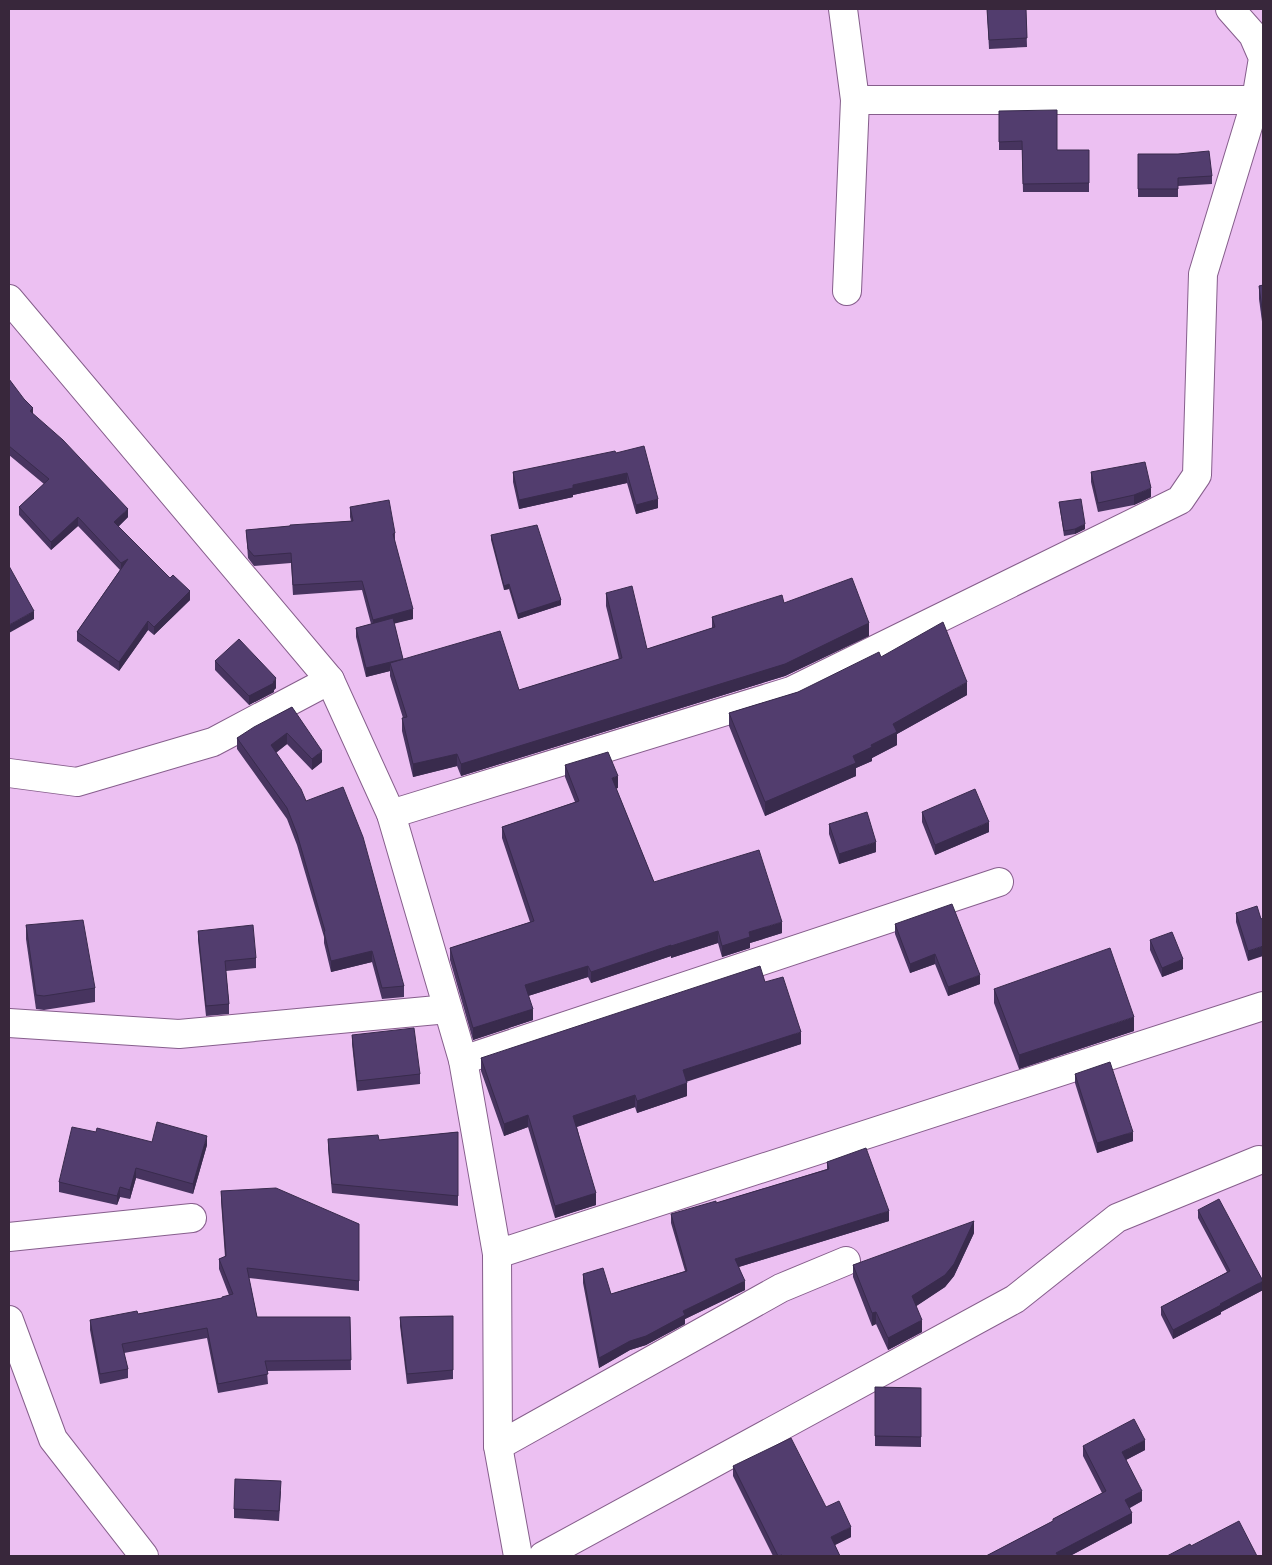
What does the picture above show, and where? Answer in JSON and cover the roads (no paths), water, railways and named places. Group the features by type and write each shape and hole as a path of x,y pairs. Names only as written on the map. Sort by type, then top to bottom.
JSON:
{"street":[{"path":"843,9 855,100 847,291"},
{"path":"391,814 791,690 1180,500 1197,475 1203,274 1256,100 1263,58 1253,34 1230,9"},
{"path":"855,100 1256,100"},
{"path":"9,299 330,680 391,814 464,1060 497,1254 498,1446 518,1556"},
{"path":"9,773 77,782 86,780 213,742 330,680"},
{"path":"464,1060 999,882"},
{"path":"497,1254 1263,1006"},
{"path":"9,1022 179,1034 448,1009"},
{"path":"543,1556 1015,1299 1116,1218 1259,1160"},
{"path":"9,1237 192,1218"},
{"path":"498,1446 781,1288 846,1262"},
{"path":"9,1320 53,1439 144,1556"}]}
